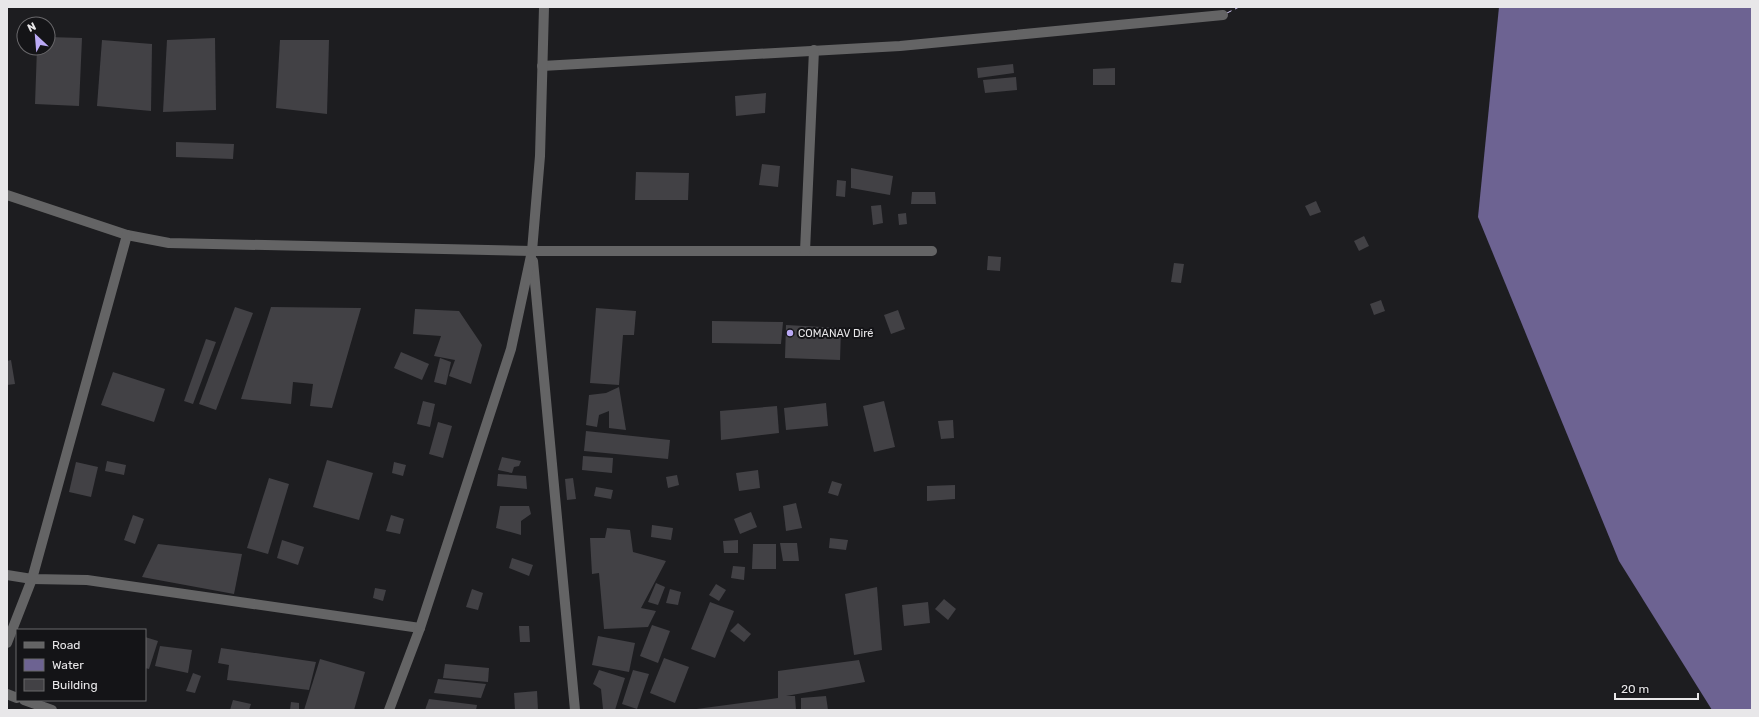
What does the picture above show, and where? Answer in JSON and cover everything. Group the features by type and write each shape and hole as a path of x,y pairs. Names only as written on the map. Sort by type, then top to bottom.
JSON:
{"street":[{"path":"389,710 420,628 511,349 532,251 540,156 544,7"},
{"path":"542,66 900,46 1223,15"},
{"path":"805,251 814,50"},
{"path":"7,195 127,235 169,243 532,251 932,251"},
{"path":"7,643 32,579 127,235"},
{"path":"532,251 574,710"},
{"path":"7,575 32,579 87,580 420,628"},
{"path":"27,701 52,710"}],"water":[{"path":"1499,7 1752,7 1752,710 1712,710 1619,561 1478,217"}],"building":[{"path":"56,37 82,38 79,106 35,104 37,56 56,56"},
{"path":"215,38 216,110 163,112 167,40"},
{"path":"102,40 152,44 151,111 97,106"},
{"path":"280,40 329,40 327,114 276,108"},
{"path":"1013,64 1014,73 978,78 977,68"},
{"path":"1115,68 1115,85 1093,85 1093,69"},
{"path":"1016,77 1017,90 985,93 983,80"},
{"path":"766,93 765,113 736,116 735,96"},
{"path":"176,142 234,144 233,159 176,157"},
{"path":"762,164 780,166 778,187 759,185"},
{"path":"851,168 893,176 890,195 851,188"},
{"path":"636,172 689,173 688,200 635,200"},
{"path":"837,180 846,181 845,197 836,196"},
{"path":"912,192 935,192 936,204 911,204"},
{"path":"1316,201 1321,212 1310,216 1305,206"},
{"path":"881,205 883,223 873,225 871,206"},
{"path":"906,213 907,224 899,225 898,214"},
{"path":"1364,236 1369,246 1359,251 1354,241"},
{"path":"988,256 1001,257 1000,271 987,270"},
{"path":"1174,263 1184,264 1181,283 1171,282"},
{"path":"1381,300 1385,311 1374,315 1370,304"},
{"path":"235,307 253,313 216,410 199,404"},
{"path":"271,307 361,308 332,408 310,406 313,384 293,382 291,404 241,399"},
{"path":"596,308 636,311 634,335 623,335 619,385 590,383"},
{"path":"415,309 459,311 482,345 471,384 449,376 455,360 434,356 441,336 413,334"},
{"path":"898,310 905,329 891,334 884,315"},
{"path":"712,321 783,322 781,344 712,343"},
{"path":"786,325 841,328 840,360 785,358"},
{"path":"206,339 216,342 193,404 184,401"},
{"path":"401,352 429,364 422,380 394,368"},
{"path":"440,358 451,362 446,385 434,382"},
{"path":"11,360 15,384 7,385 7,361"},
{"path":"113,372 165,389 154,422 101,405"},
{"path":"619,387 626,430 609,428 609,411 599,415 597,427 586,425 589,395 606,393"},
{"path":"423,401 435,404 430,427 417,424"},
{"path":"884,401 895,447 874,452 863,406"},
{"path":"826,403 828,426 786,430 784,408"},
{"path":"777,406 779,433 721,440 720,411"},
{"path":"953,420 954,438 941,439 938,421"},
{"path":"438,422 452,426 443,458 429,454"},
{"path":"586,431 670,440 668,459 584,451"},
{"path":"583,456 613,458 612,473 582,470"},
{"path":"502,457 521,461 519,466 514,467 512,473 498,470"},
{"path":"327,460 373,473 359,520 313,507"},
{"path":"107,461 126,465 124,475 105,471"},
{"path":"76,462 98,467 91,497 69,492"},
{"path":"394,462 406,465 403,476 392,473"},
{"path":"758,470 760,488 739,491 736,473"},
{"path":"498,474 526,476 527,489 497,486"},
{"path":"677,475 679,485 668,488 666,477"},
{"path":"269,478 289,484 268,554 247,548"},
{"path":"573,478 576,499 567,500 565,479"},
{"path":"832,481 842,484 838,496 828,493"},
{"path":"955,485 955,499 927,501 927,486"},
{"path":"596,487 613,490 611,499 594,496"},
{"path":"796,503 802,528 786,531 783,506"},
{"path":"500,506 529,506 531,514 521,521 521,535 496,528"},
{"path":"751,512 757,527 740,534 734,519"},
{"path":"133,515 144,519 135,544 124,540"},
{"path":"391,515 404,519 400,534 386,531"},
{"path":"652,525 673,528 671,540 651,537"},
{"path":"607,528 630,530 633,552 666,561 641,608 656,611 648,627 604,629 599,573 592,574 590,538 605,538"},
{"path":"830,538 848,540 846,550 829,548"},
{"path":"282,540 304,547 298,565 277,558"},
{"path":"738,540 738,553 724,553 723,541"},
{"path":"780,543 797,543 799,561 783,561"},
{"path":"158,544 242,554 234,594 142,577"},
{"path":"753,544 776,544 776,569 752,569"},
{"path":"512,558 533,565 529,576 509,568"},
{"path":"733,566 745,567 744,580 731,578"},
{"path":"656,583 665,587 658,605 648,602"},
{"path":"716,584 726,590 719,601 709,595"},
{"path":"877,587 882,650 854,655 845,594"},
{"path":"375,588 386,590 383,601 373,598"},
{"path":"472,589 483,593 478,610 466,607"},
{"path":"670,589 681,592 678,605 666,603"},
{"path":"944,599 956,609 948,620 935,609"},
{"path":"710,602 734,611 715,658 691,649"},
{"path":"928,602 930,623 904,626 902,605"},
{"path":"738,623 751,634 744,642 730,631"},
{"path":"652,625 670,631 658,663 640,656"},
{"path":"519,626 529,626 530,642 520,642"},
{"path":"598,636 635,643 629,672 592,665"},
{"path":"146,637 158,641 149,669 146,668"},
{"path":"160,646 192,650 188,673 155,666"},
{"path":"221,648 316,662 309,690 227,680 229,665 218,663"},
{"path":"664,658 689,667 675,703 650,693"},
{"path":"320,659 365,672 354,710 304,710"},
{"path":"859,660 865,682 786,696 795,696 796,710 689,710 778,698 778,671"},
{"path":"445,664 489,668 488,682 443,678"},
{"path":"599,670 625,678 615,710 603,709 601,689 593,684"},
{"path":"633,670 649,674 637,709 622,704"},
{"path":"193,673 201,676 195,693 186,691"},
{"path":"438,679 486,684 481,698 434,693"},
{"path":"537,691 538,710 515,710 514,693"},
{"path":"826,696 828,710 801,710 801,698"},
{"path":"429,699 477,705 476,710 425,710"},
{"path":"233,700 251,704 249,710 230,710"},
{"path":"291,702 299,703 299,710 290,710"}],"ferry route":[{"path":"1227,13 1239,7"}],"place":[{"name":"COMANAV Diré","path":"790,333"}]}
